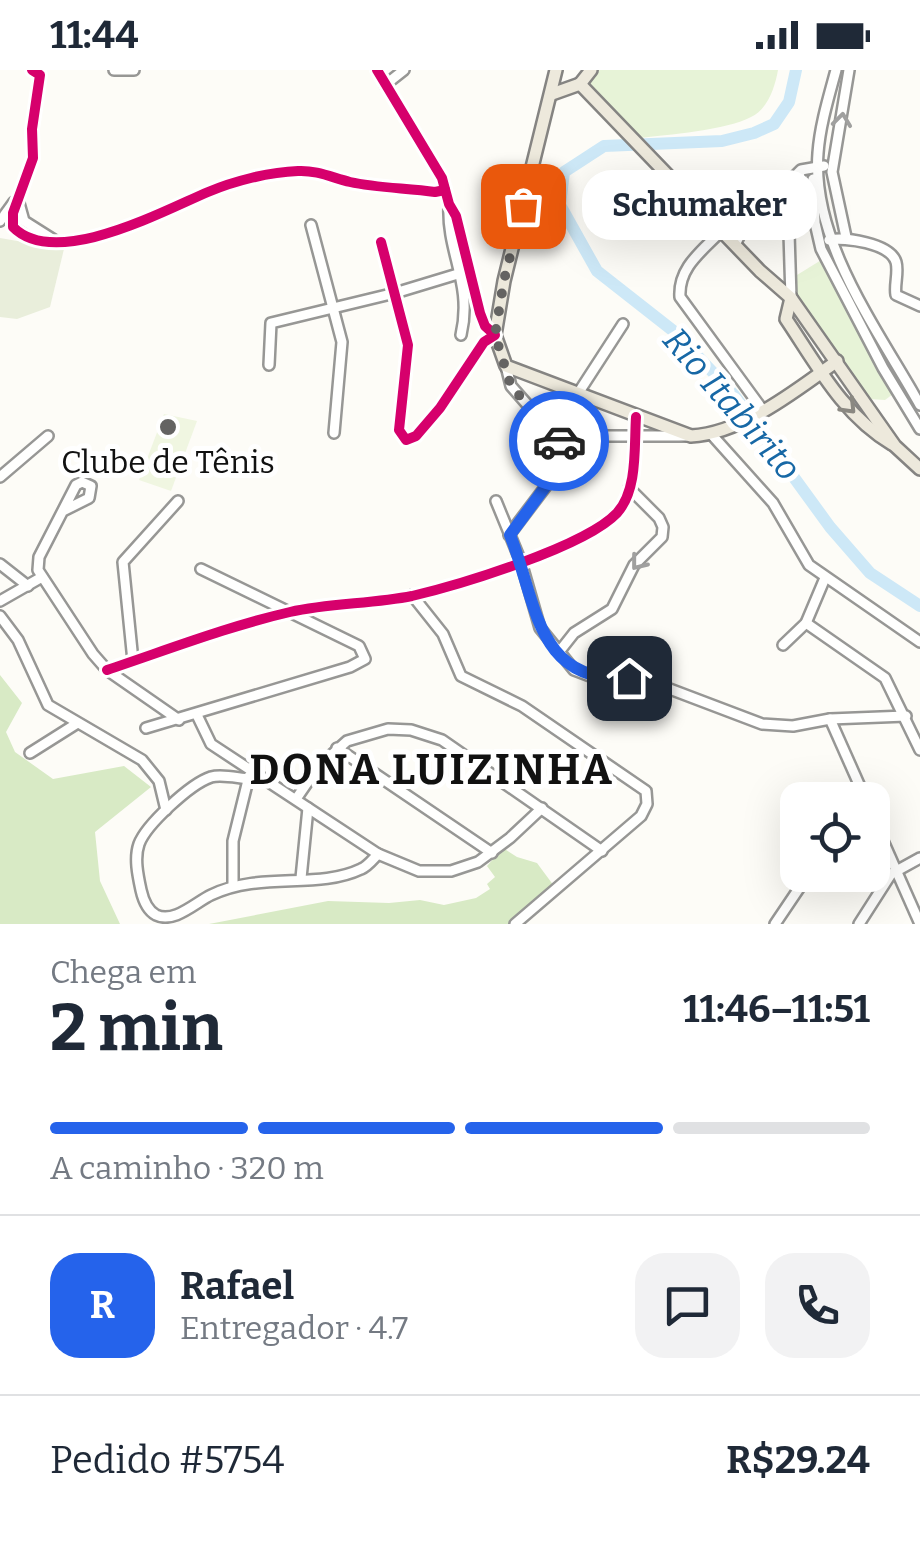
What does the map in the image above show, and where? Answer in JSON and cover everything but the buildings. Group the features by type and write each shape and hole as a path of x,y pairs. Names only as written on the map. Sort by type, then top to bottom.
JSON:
{"main road":[{"path":"556,70 504,280 495,335 506,366 691,436 712,435 736,426 837,361"},
{"path":"552,94 580,84 591,70"},
{"path":"580,84 760,271 791,298 896,446 920,469"},
{"path":"791,298 786,319 822,372 825,383 873,433 896,446"}],"street":[{"path":"14,227 13,213 34,158 32,129 40,75 32,70"},
{"path":"114,70 134,70"},
{"path":"377,70 442,178 456,216 484,326 495,335 484,342 426,425 406,440 399,430 408,345 380,242"},
{"path":"385,85 404,70"},
{"path":"836,70 816,167 816,223 821,248 883,368 920,429"},
{"path":"846,237 833,166 849,70"},
{"path":"736,244 756,201 766,192 782,189 801,170 833,166"},
{"path":"816,167 829,240 920,405"},
{"path":"19,196 0,223 14,227 32,240 61,243 158,216 209,191 300,170 349,182 445,190"},
{"path":"791,298 789,233 801,170"},
{"path":"19,196 24,221 61,243"},
{"path":"449,204 466,310 461,335"},
{"path":"14,227 24,221"},
{"path":"312,225 342,342 334,434"},
{"path":"723,229 688,265 679,290 681,301 759,411"},
{"path":"829,240 846,237 892,256 896,263 896,295 920,306"},
{"path":"269,364 271,323 395,294 461,273"},
{"path":"577,395 622,324"},
{"path":"506,366 511,386 570,453"},
{"path":"107,670 291,612 412,596 521,562 608,521 630,488 636,417"},
{"path":"510,535 580,439 590,434 691,436"},
{"path":"712,435 773,503 802,558 920,642"},
{"path":"0,477 48,436"},
{"path":"559,652 574,633 612,609 634,565 662,537 660,518 630,488"},
{"path":"133,661 123,562 178,501"},
{"path":"496,501 521,562 540,628 570,666 583,674 609,680 646,680 750,721 793,726 830,719 906,716"},
{"path":"63,511 39,557 42,576 107,670 179,720"},
{"path":"0,564 28,586"},
{"path":"146,728 197,716 363,662 365,654 359,646 200,569"},
{"path":"0,600 42,576"},
{"path":"783,645 806,623 825,578"},
{"path":"412,596 443,634 461,676 522,706 646,791 647,804 641,816 516,924"},
{"path":"0,616 18,640 48,705 142,760 158,781 166,810"},
{"path":"806,623 885,678 920,750"},
{"path":"197,716 207,741 250,774 405,867 438,872 462,868 492,853 542,808"},
{"path":"830,719 856,782"},
{"path":"30,753 76,724"},
{"path":"296,800 337,748 376,731 422,732 442,740 602,851"},
{"path":"337,748 492,853"},
{"path":"250,774 211,777 166,810 139,842 136,857 144,900 158,916 182,912 232,886 358,870 378,854"},
{"path":"232,886 233,842 250,774"},
{"path":"301,878 308,808"},
{"path":"890,856 920,924"},
{"path":"859,924 896,869 920,858"},
{"path":"775,924 797,892"}],"green space":[{"path":"599,70 778,70 766,103 741,122 639,138 586,83"},
{"path":"0,238 64,249 50,307 17,319 0,317"},
{"path":"823,259 893,394 885,400 869,399 797,300 797,275"},
{"path":"164,414 197,421 171,491 139,480"},
{"path":"0,675 22,703 6,732 15,752 53,779 124,766 151,787 95,832 100,881 120,924 0,924"},
{"path":"503,848 537,863 554,886 511,924 209,924 328,901 420,900 444,905 476,898 490,889 487,884 495,877 487,866"}],"waterway":[{"name":"Rio Itabirito","path":"796,70 789,102 774,124 722,141 604,146 564,172 560,205 597,271 676,333 734,395 830,527 870,573 920,606"}],"cycle path":[{"path":"32,70 40,75 32,129 33,158 13,213 13,227 32,239 81,240 109,233 229,184 287,172 312,172 371,186 445,190"},
{"path":"377,70 442,178 456,216 480,313 485,326 495,335 484,342 440,408 416,436 406,440 399,430 408,345 381,242"},
{"path":"107,670 290,612 433,591 520,563 578,539 601,526 624,504 634,468 636,417"}],"way so far":[{"path":"523,206 495,335 511,386 559,441"}],"place":[{"name":"Schumaker","path":"523,206"},
{"name":"Clube de Tênis","path":"168,427"}],"district":[{"name":"DONA LUIZINHA","path":"432,770"}],"route":[{"path":"559,441 570,453 510,535 540,628 570,666 595,678 629,678"}]}
